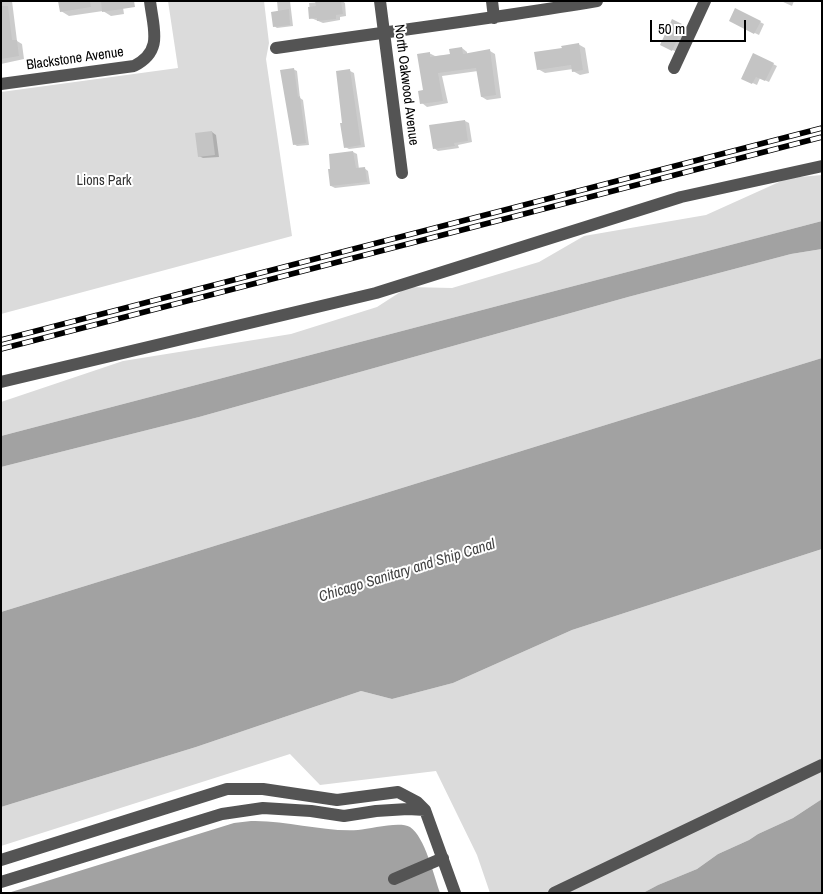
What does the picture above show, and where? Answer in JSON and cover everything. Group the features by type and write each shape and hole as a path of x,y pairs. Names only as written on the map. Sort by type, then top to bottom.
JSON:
{"street":[{"name":"Blackstone Avenue","path":"1,84 134,66 142,62 154,48 155,40 150,1"},
{"name":"North Oakwood Avenue","path":"380,1 402,172"},
{"path":"492,1 494,18"},
{"path":"276,48 494,18 597,1"},
{"path":"674,68 705,1"},
{"path":"1,382 376,293 682,196 822,166"},
{"path":"554,893 822,765"},
{"path":"1,860 227,789 263,789 336,800 398,792 417,802 425,810 455,893"},
{"path":"1,882 222,814 263,808 311,811 344,816 376,811 425,810"},
{"path":"394,879 443,858"}],"green space":[{"name":"Lions Park","path":"168,1 264,1 269,43 266,59 292,236 1,314 1,92 178,68"},
{"path":"822,175 822,221 1,436 1,402 123,361 291,334 377,307 408,287 452,288 539,262 584,236 706,215 788,178"},
{"path":"822,249 822,358 1,612 1,467 199,417 628,297 791,254"},
{"path":"822,549 822,799 793,818 718,854 697,869 643,893 490,893 477,855 436,771 320,785 290,754 1,846 1,807 196,747 361,691 392,699 453,683 572,630"}],"water":[{"path":"822,221 822,249 791,254 628,297 199,417 1,467 1,436"},
{"name":"Chicago Sanitary and Ship Canal","path":"822,358 822,549 572,630 453,683 392,699 361,691 196,747 1,807 1,612"},
{"path":"822,799 822,893 643,893 697,869 718,854 793,818"},
{"path":"251,821 278,822 345,830 405,825 415,832 425,848 440,893 8,893 234,823"}],"building":[{"path":"58,1 90,1 91,7 60,12"},
{"path":"101,1 134,1 135,7 102,12"},
{"path":"315,1 341,1 343,14 336,15 336,19 317,21 317,18 309,19 308,7 316,6"},
{"path":"1,6 8,6 12,40 17,40 19,56 1,59"},
{"path":"735,8 761,21 754,34 729,21"},
{"path":"289,9 290,25 273,27 271,12"},
{"path":"672,19 684,25 672,51 660,45"},
{"path":"579,43 583,70 572,72 571,65 537,70 534,52 562,48 561,46"},
{"path":"462,47 463,54 490,49 496,95 481,97 476,68 438,73 443,101 420,104 418,91 423,90 417,54 430,52 430,57 450,54 449,49"},
{"path":"753,53 774,63 765,81 756,77 752,84 741,79"},
{"path":"294,68 298,97 300,96 306,143 293,145 280,70"},
{"path":"350,69 361,145 344,148 336,71"},
{"path":"465,120 468,141 454,143 455,146 433,149 429,125"},
{"path":"212,131 215,155 198,157 195,133"},
{"path":"353,151 356,168 365,167 367,182 330,186 329,154"}],"railway":[{"path":"1,340 822,128"},
{"path":"1,349 822,137"}]}
